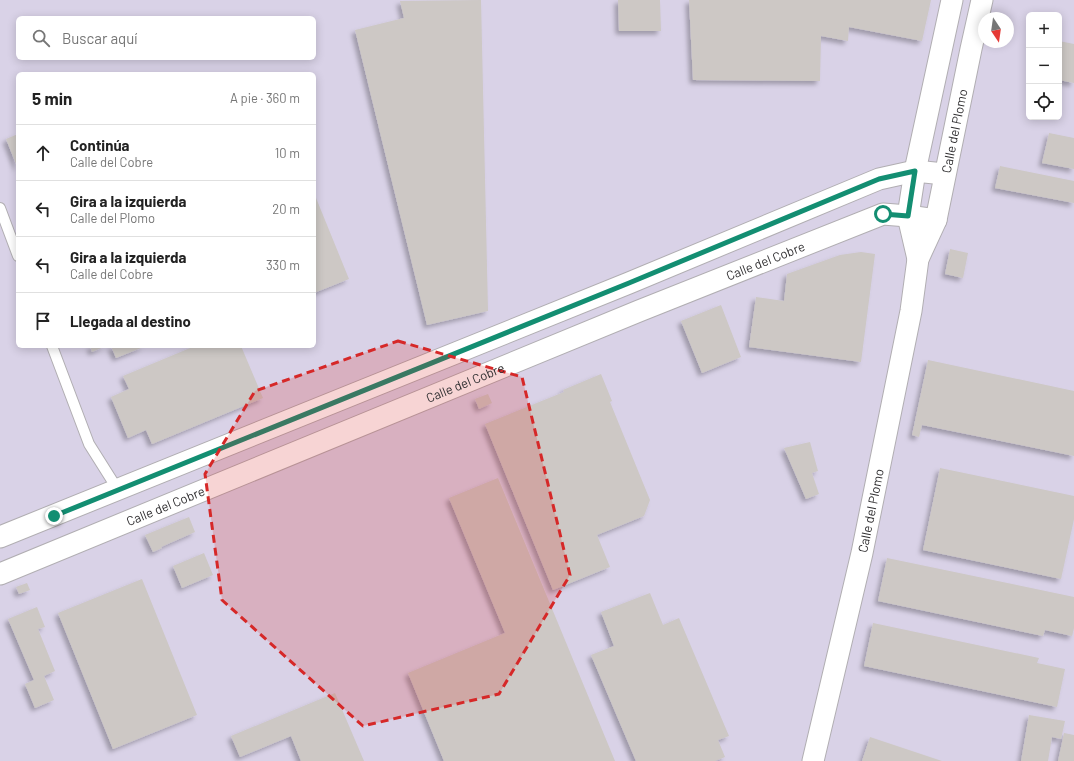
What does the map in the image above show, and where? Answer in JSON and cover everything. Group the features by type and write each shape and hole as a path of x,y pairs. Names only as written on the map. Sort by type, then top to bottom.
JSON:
{"street":[{"name":"Calle del Plomo","path":"918,259 908,216 915,171 952,0"},
{"name":"Calle del Plomo","path":"813,761 862,553 911,311 918,259 936,220 944,174 982,0"},
{"path":"0,537 629,283 879,179 915,171 944,174"},
{"name":"Calle del Cobre","path":"0,574 639,311 883,214 936,220"}],"lane":[{"path":"0,208 16,251"},
{"path":"53,348 89,444 118,490"}],"highlighted area":[{"path":"398,341 522,377 570,575 499,694 363,726 222,600 205,474 255,391"}],"shaded area":[{"path":"0,0 1074,0 1074,761 0,761"}],"building":[{"path":"481,0 488,311 427,325 355,30 404,18 400,1"},
{"path":"618,0 660,0 661,31 619,31"},
{"path":"689,0 931,0 922,41 849,27 848,41 821,36 820,81 693,80"},
{"path":"1062,42 1074,44 1074,83 1062,81"},
{"path":"1049,133 1074,138 1074,169 1042,163"},
{"path":"16,135 16,164 6,139"},
{"path":"1000,166 1074,181 1074,203 995,188"},
{"path":"316,198 349,279 316,292"},
{"path":"950,249 968,253 963,278 945,274"},
{"path":"861,252 875,254 861,362 749,347 756,297 784,301 787,274 840,255"},
{"path":"721,305 741,357 702,373 681,321"},
{"path":"91,348 101,348 92,352"},
{"path":"112,348 141,348 116,358"},
{"path":"190,348 242,348 263,398 152,444 146,430 128,438 111,397 129,389 123,376"},
{"path":"928,360 1074,391 1074,456 922,425 919,437 912,435"},
{"path":"601,374 612,401 610,402 650,500 644,516 597,535 610,567 553,590 485,424 564,392 563,390"},
{"path":"488,394 492,403 479,409 475,399"},
{"path":"810,442 818,471 812,473 819,494 806,499 784,448"},
{"path":"940,468 1074,496 1074,519 1061,579 923,550"},
{"path":"498,478 615,761 444,761 408,673 505,633 449,498"},
{"path":"189,517 195,532 153,552 145,535"},
{"path":"204,553 213,575 182,588 173,566"},
{"path":"887,558 1074,597 1074,628 1072,636 1045,630 1043,636 878,601"},
{"path":"142,579 197,715 113,749 58,613"},
{"path":"27,583 30,590 19,594 16,587"},
{"path":"650,593 663,625 679,618 729,736 718,740 725,757 715,761 636,761 591,655 614,646 601,612"},
{"path":"37,607 45,627 38,629 55,671 44,676 54,700 35,708 25,684 34,680 8,619"},
{"path":"873,623 1039,658 1037,663 1065,669 1057,707 864,666"},
{"path":"335,693 364,761 301,761 291,736 240,757 231,736"},
{"path":"1029,715 1065,721 1061,739 1052,737 1048,761 1021,761"},
{"path":"1064,733 1074,735 1074,761 1058,761"},
{"path":"870,737 942,761 862,761"}],"route":[{"path":"54,516 629,283 879,179 915,171 908,216 883,214"}]}
